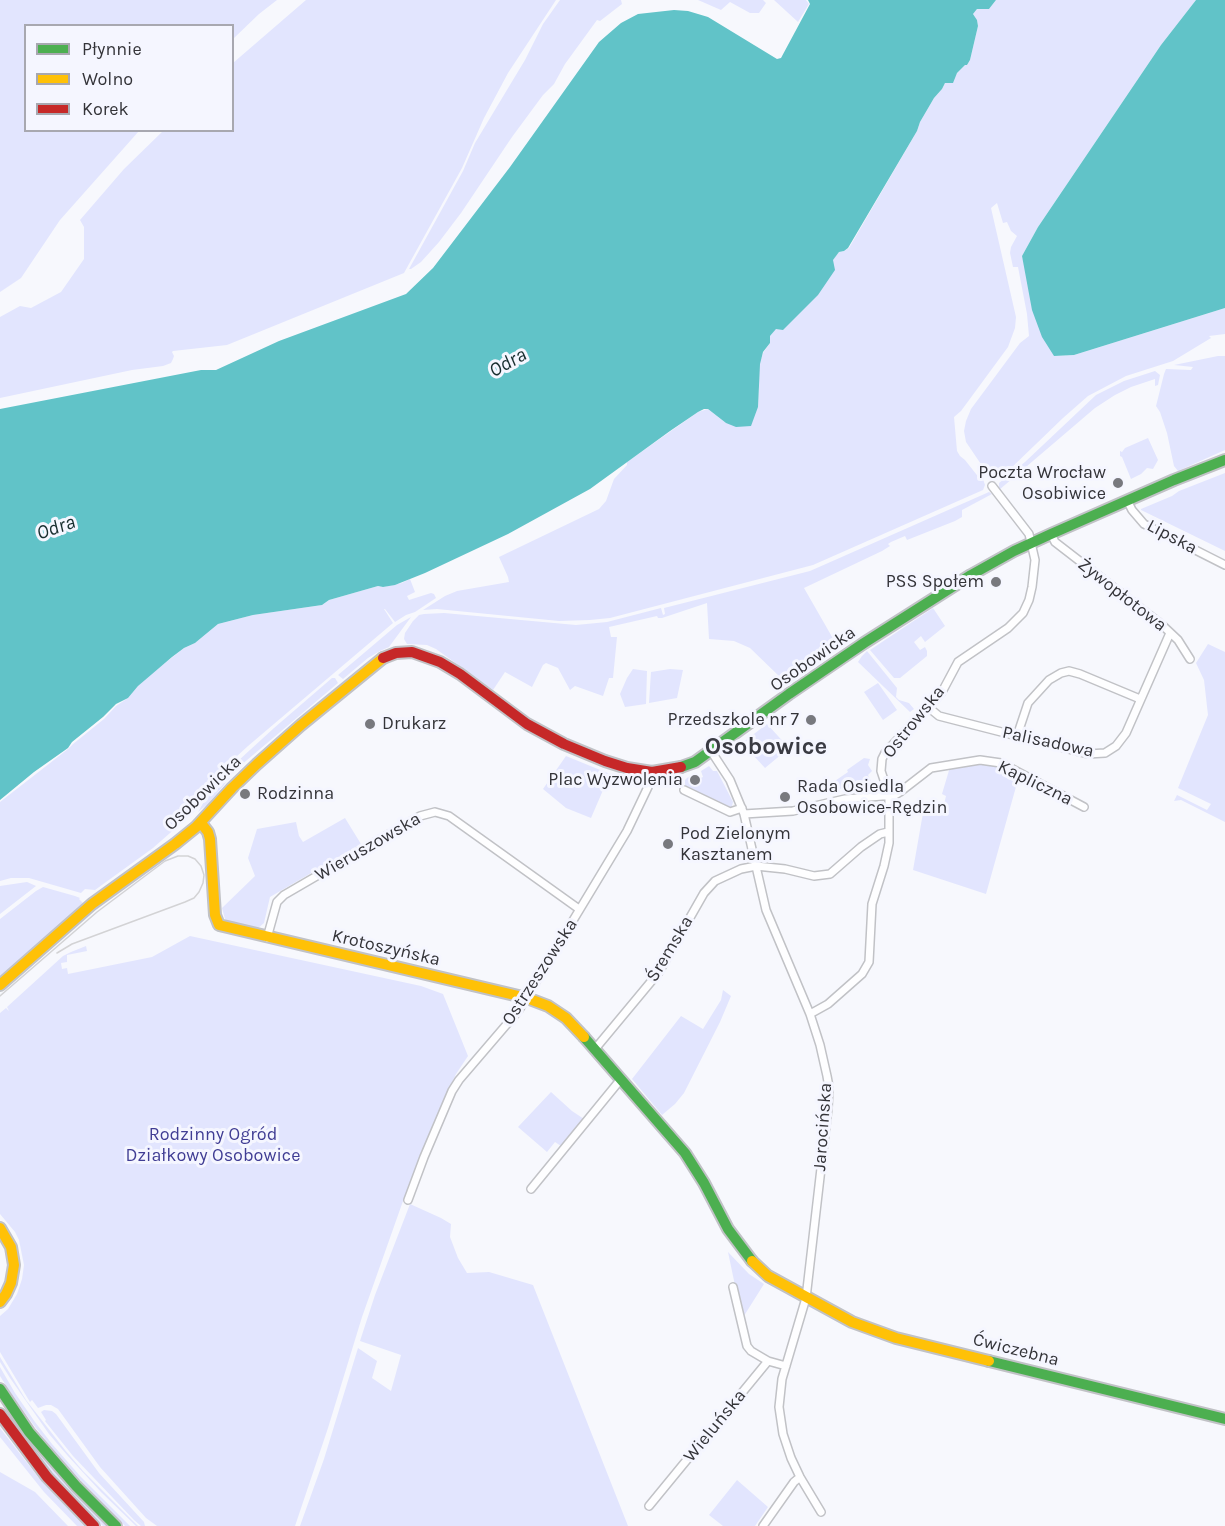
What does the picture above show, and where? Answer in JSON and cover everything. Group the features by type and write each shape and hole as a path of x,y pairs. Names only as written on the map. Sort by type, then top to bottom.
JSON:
{"street":[{"name":"Osobowicka","path":"0,985 92,904 176,844 201,823 257,764 383,658 412,652 440,662 450,667 512,714 581,752 635,770 652,772 683,767 695,762 789,694 904,616 971,575 1051,534 1225,460"},
{"path":"992,486 1027,531 1032,543"},
{"name":"Lipska","path":"1128,500 1132,510 1144,524 1225,565"},
{"name":"Żywopłotowa","path":"1051,534 1054,542 1161,624 1178,640 1190,659"},
{"name":"Ostrowska","path":"810,1014 828,1004 862,974 867,966 872,904 889,843 889,795 881,771 885,753 942,692 958,662 1008,628 1023,613 1032,587 1035,560 1032,543"},
{"name":"Palisadowa","path":"928,707 939,716 1088,754 1105,753 1116,746 1126,733 1170,633"},
{"path":"1017,736 1028,703 1049,680 1061,673 1080,674 1140,699"},
{"name":"Jarocińska","path":"711,751 730,780 743,811 769,921 810,1014 824,1058 827,1076 829,1098 806,1298 780,1394 780,1422 786,1445 800,1478 820,1512"},
{"name":"Kapliczna","path":"743,811 793,812 845,799 889,795 900,792 931,768 980,760 1001,763 1084,807"},
{"name":"Ostrzeszowska","path":"408,1200 452,1091 527,998 634,818 652,772"},
{"path":"684,790 730,812 743,811"},
{"name":"Wieruszowska","path":"267,938 277,902 284,895 420,816 435,812 449,816 579,909"},
{"name":"Krotoszyńska","path":"201,823 210,839 215,915 219,925 527,998 548,1006 566,1018 685,1153 704,1183 724,1231 762,1271 806,1298"},
{"path":"756,866 808,875 826,875 836,870 867,843 880,834 888,832"},
{"name":"Śremska","path":"595,1049 659,972 708,887 715,881 741,869 756,866"},
{"path":"531,1190 621,1079"},
{"path":"0,1228 11,1247 14,1265 11,1283 0,1302"},
{"path":"733,1287 747,1346 768,1361 786,1366"},
{"name":"Ćwiczebna","path":"806,1298 852,1322 896,1338 1225,1419"},
{"name":"Wieluńska","path":"649,1506 768,1361"},
{"path":"0,1389 29,1432 76,1486 116,1526"},
{"path":"0,1414 46,1478 94,1526"},
{"path":"763,1526 794,1482 800,1478"}],"green space":[{"path":"0,0 277,0 234,38 234,24 24,24 24,132 138,132 60,220 21,278 0,292"},
{"path":"306,0 556,0 508,73 484,118 462,168 404,273 227,345 173,351 174,356 171,363 163,366 132,370 0,398 0,317 20,306 31,308 61,292 84,259 84,227 80,220 124,169 162,132 234,132 234,62"},
{"path":"560,0 621,0 622,4 600,21 597,20 565,64 554,84 512,137 461,213 421,262 409,269 463,171 475,143 525,60 543,24"},
{"path":"698,0 763,0 766,3 759,13 750,13 730,2 721,10"},
{"path":"774,0 806,0 809,4 798,22"},
{"path":"996,0 1196,0 1161,45 1038,227 1022,256 1054,356 1074,355 1225,308 1225,334 1209,336 1211,338 1173,361 1126,376 1088,396 1008,471 997,480 991,479 966,442 964,431 966,421 971,409 1020,343 1029,336 1018,267 1013,267 1010,253 1017,236 1011,231 1007,222 1003,223 997,203 991,208 1016,317 1015,328 1008,347 961,411 954,417 957,451 980,479 983,479 985,485 983,490 813,565 610,618 559,621 437,609 423,610 457,591 509,582 499,557 599,509 606,501 614,479 627,465 627,462 698,412 708,409 726,423 758,407 759,364 770,343 770,336 839,252 849,248 934,98 945,83 951,82 970,60 978,26 973,14 977,9 989,9"},
{"path":"1225,356 1225,450 1178,471 1174,466 1167,433 1156,406 1164,374 1166,369 1191,370 1193,367 1174,365"},
{"path":"1155,371 1160,375 1158,385 1155,386 1155,379 1131,387 1095,408 999,490 999,483 1025,462 1096,395 1124,381"},
{"path":"1148,438 1158,460 1153,469 1147,468 1131,479 1120,456 1120,451"},
{"path":"1225,473 1225,551 1141,510 1179,491"},
{"path":"989,492 992,494 962,510 962,517 955,521 907,540 905,536 891,542 888,544 890,546 882,551 804,588 839,649 786,686 781,678 750,648 734,641 709,639 707,603 662,618 657,616 609,627 611,637 617,637 613,678 609,678 603,696 575,686 570,690 558,668 546,663 532,687 505,672 493,690 436,649 427,645 407,644 404,639 413,621 419,615 424,614 444,613 576,625 607,622 661,608 663,615 665,614 664,608 810,571"},
{"path":"410,579 415,592 407,596 409,600 431,593 436,598 395,622 384,609 393,623 248,746 189,800 191,802 207,789 195,811 153,848 95,890 85,889 81,893 29,878 11,878 0,881 0,802 104,719 151,674 184,648 195,643 218,624 253,615 322,605 329,600 378,586 402,583"},
{"path":"933,608 945,626 925,642 921,636 914,642 920,650 925,647 927,656 900,678 894,678 870,650"},
{"path":"411,617 389,647 368,658 343,679 338,675 397,625"},
{"path":"1208,644 1225,652 1225,822 1181,800 1174,801 1177,795 1207,810 1211,804 1178,788 1208,715 1204,680 1196,663"},
{"path":"867,651 897,688 896,697 909,703 914,709 910,712 858,662"},
{"path":"633,669 647,671 646,704 625,707 620,694"},
{"path":"670,669 683,670 677,698 649,703 651,672"},
{"path":"332,678 335,678 338,683 240,766 208,804 198,812 215,782"},
{"path":"878,683 897,710 883,720 864,692"},
{"path":"767,724 789,748 765,768 742,743"},
{"path":"566,756 610,774 591,818 566,808 543,789"},
{"path":"864,758 870,759 868,765 872,771 868,775 871,781 868,783 866,781 859,787 854,784 855,787 850,790 846,785 840,789 839,793 835,793 829,785"},
{"path":"973,764 997,765 1019,776 986,894 913,870 923,813 942,812 946,796 942,794 950,767"},
{"path":"709,766 713,771 717,771 733,802 733,808 728,808 685,787 687,778 690,776 694,781 703,777 701,771"},
{"path":"345,818 361,844 270,897 264,923 257,929 225,919 222,908 255,876 248,858 257,829 296,822 303,842"},
{"path":"27,882 36,886 0,914 0,886"},
{"path":"43,887 80,898 84,904 0,978 0,919"},
{"name":"Rodzinny Ogród Działkowy Osobowice","path":"190,936 421,986 443,994 468,1056 456,1074 433,1124 403,1201 362,1317 295,1526 157,1526 146,1518 100,1467 58,1409 51,1405 38,1408 32,1400 30,1402 0,1352 0,1316 8,1309 17,1294 24,1265 19,1240 0,1214 0,1013 6,1008 9,1011 7,1007 63,956 71,952 86,946 87,951 67,955 67,962 61,963 62,969 67,968 68,974 152,957"},
{"path":"723,990 731,996 720,1022 684,1093 662,1115 632,1079 681,1016 703,1029 721,1000"},
{"path":"551,1092 584,1119 561,1146 555,1142 547,1152 518,1127"},
{"path":"410,1204 451,1224 450,1237 467,1273 489,1272 533,1285 628,1526 300,1526 324,1459 358,1348 377,1361 372,1378 391,1391 401,1355 360,1341"},
{"path":"728,1252 749,1274 764,1284 742,1319"},
{"path":"0,1357 26,1400 65,1450 138,1526 101,1492 49,1434 10,1378 0,1362"},
{"path":"0,1367 15,1393 52,1444 130,1526 125,1526 60,1459 12,1395 0,1376"},
{"path":"44,1410 56,1414 99,1473 144,1522 145,1526 141,1526 134,1520 73,1456 45,1421 41,1412"},
{"path":"16,1426 71,1490 109,1526 103,1526 61,1485"},
{"path":"0,1428 38,1477 84,1526 77,1526 44,1492 0,1437"},
{"path":"0,1472 35,1492 68,1526 0,1526"},
{"path":"737,1480 768,1507 755,1526 723,1526 709,1515"}],"water":[{"name":"Odra","path":"808,0 996,0 989,9 977,9 973,14 978,26 970,60 957,73 953,83 945,83 934,98 848,248 839,252 833,260 835,270 818,295 783,330 776,329 770,336 770,343 763,352 760,364 758,407 751,426 736,427 726,423 708,409 704,409 590,489 508,534 425,573 395,585 378,586 329,600 322,605 253,615 218,624 195,643 172,657 138,686 128,698 116,704 72,742 68,748 0,800 0,409 201,370 216,370 279,341 406,294 433,268 510,167 599,42 621,23 638,14 674,10 688,11 708,17 777,59 781,58 810,4"},
{"path":"1196,0 1225,0 1225,308 1074,355 1054,356 1042,337 1032,310 1022,256 1038,227 1161,45"}],"tram line":[{"path":"0,996 97,912 165,861 178,856 188,856 195,859 201,866 204,875 203,883 194,898 72,944 57,953"}],"traffic: fast":[{"path":"681,767 695,762 864,643 971,575 1051,534 1225,460"},
{"path":"584,1037 685,1153 728,1229 752,1261"},
{"path":"989,1361 1225,1419"},
{"path":"0,1389 29,1432 76,1486 116,1526"}],"traffic: slow":[{"path":"0,985 92,904 196,827 257,764 383,658"},
{"path":"201,823 210,839 215,915 219,925 527,998 548,1006 566,1018 584,1037"},
{"path":"0,1228 11,1247 14,1265 11,1283 0,1302"},
{"path":"752,1261 768,1276 852,1322 896,1338 989,1361"}],"traffic: jam":[{"path":"383,658 396,653 412,652 440,662 460,674 527,724 564,744 605,761 627,768 652,772 681,767"},
{"path":"0,1414 47,1477 94,1526"}],"place":[{"name":"Poczta Wrocław Osobiwice","path":"1118,483"},
{"name":"PSS Społem","path":"996,582"},
{"name":"Przedszkole nr 7","path":"811,720"},
{"name":"Drukarz","path":"370,724"},
{"name":"Plac Wyzwolenia","path":"695,780"},
{"name":"Rodzinna","path":"245,794"},
{"name":"Rada Osiedla Osobowice-Rędzin","path":"785,797"},
{"name":"Pod Zielonym Kasztanem","path":"668,844"}],"district":[{"name":"Osobowice","path":"766,747"}]}
